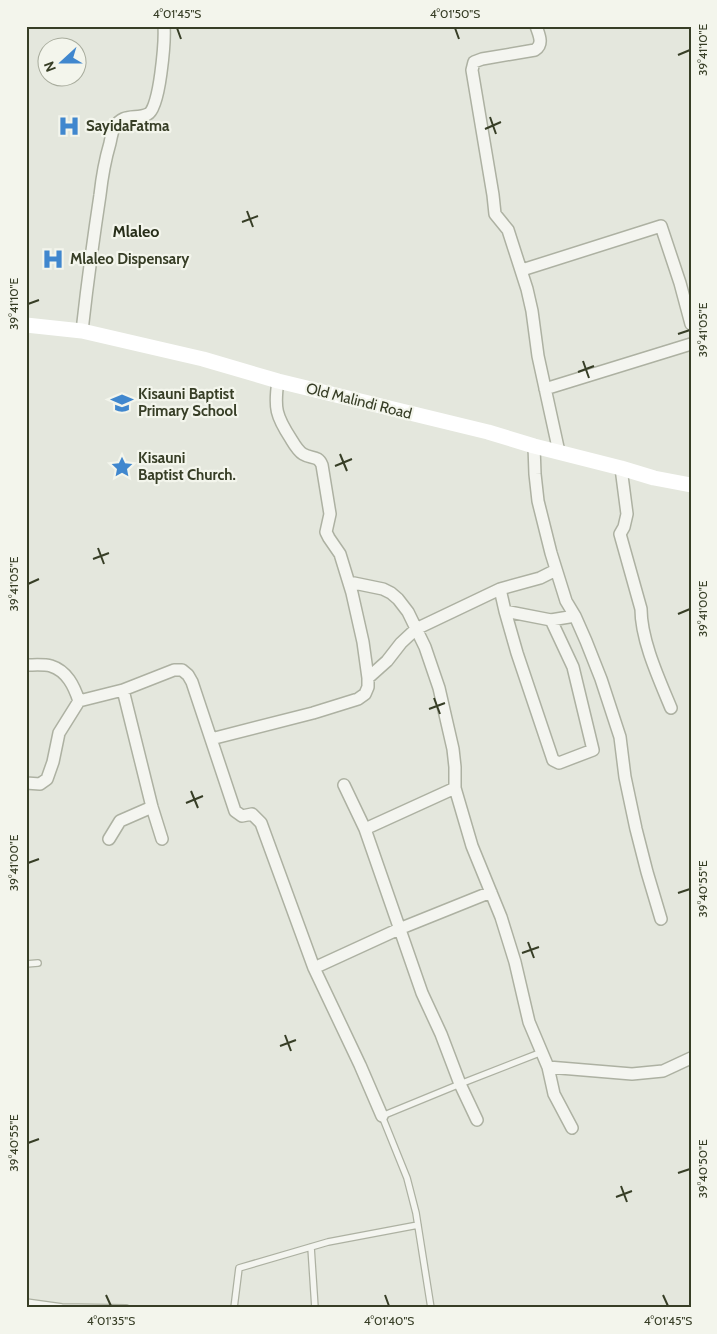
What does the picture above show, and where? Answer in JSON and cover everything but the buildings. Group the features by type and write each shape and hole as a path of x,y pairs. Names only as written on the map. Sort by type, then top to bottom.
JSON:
{"main road":[{"name":"Old Malindi Road","path":"26,325 82,332 203,359 278,380 488,432 654,478 691,485"}],"street":[{"path":"82,332 88,274 104,164 114,129 118,123 124,118 148,114 156,101 164,48 164,26"},
{"path":"536,26 541,43 539,48 482,59 474,62 472,70 495,214 508,230 522,270 532,310 538,356 559,452"},
{"path":"522,270 661,226 685,281 691,324"},
{"path":"545,389 691,344"},
{"path":"211,740 358,699 365,694 368,687 363,642 349,582 340,554 326,532 330,514 322,465 320,460 303,454 282,426 277,413 278,380"},
{"path":"534,446 538,501 556,570 566,601 575,616 601,679 620,737 636,829 661,919"},
{"path":"621,468 627,514 624,528 620,534 641,609 641,620 654,667 671,708"},
{"path":"368,678 387,661 401,643 416,629 500,589 540,578 556,570"},
{"path":"349,582 383,589 391,593 408,612 425,646 439,688 453,749 456,788 472,846 501,917 515,962 529,1022 548,1067 554,1094 572,1128"},
{"path":"500,589 517,653 553,760 559,763 593,750 573,667 551,620"},
{"path":"505,611 551,620 575,616"},
{"path":"26,665 52,666 65,674 74,687 79,700"},
{"path":"26,783 40,784 46,779 53,762 59,733 79,700 123,690 174,670 182,670 188,675 235,811 242,816 252,814 261,823 314,968 382,1116"},
{"path":"123,690 152,807 162,839"},
{"path":"344,785 365,829 422,993 477,1120"},
{"path":"365,829 456,788"},
{"path":"110,839 120,821 152,807"},
{"path":"314,968 399,928 491,892"},
{"path":"548,1067 632,1074 663,1071 691,1058"}],"lane":[{"path":"26,964 38,963"},
{"path":"431,1308 416,1213 407,1178 382,1116 542,1052"},
{"path":"234,1308 239,1268 328,1242 418,1225"},
{"path":"311,1247 315,1308"},
{"path":"26,1302 62,1307 126,1308"}],"place":[{"name":"SayidaFatma","path":"69,126"},
{"name":"Mlaleo Dispensary","path":"53,259"},
{"name":"Kisauni Baptist Primary School","path":"122,403"},
{"name":"Kisauni Baptist Church.","path":"122,467"}],"district":[{"name":"Mlaleo","path":"136,231"}]}
